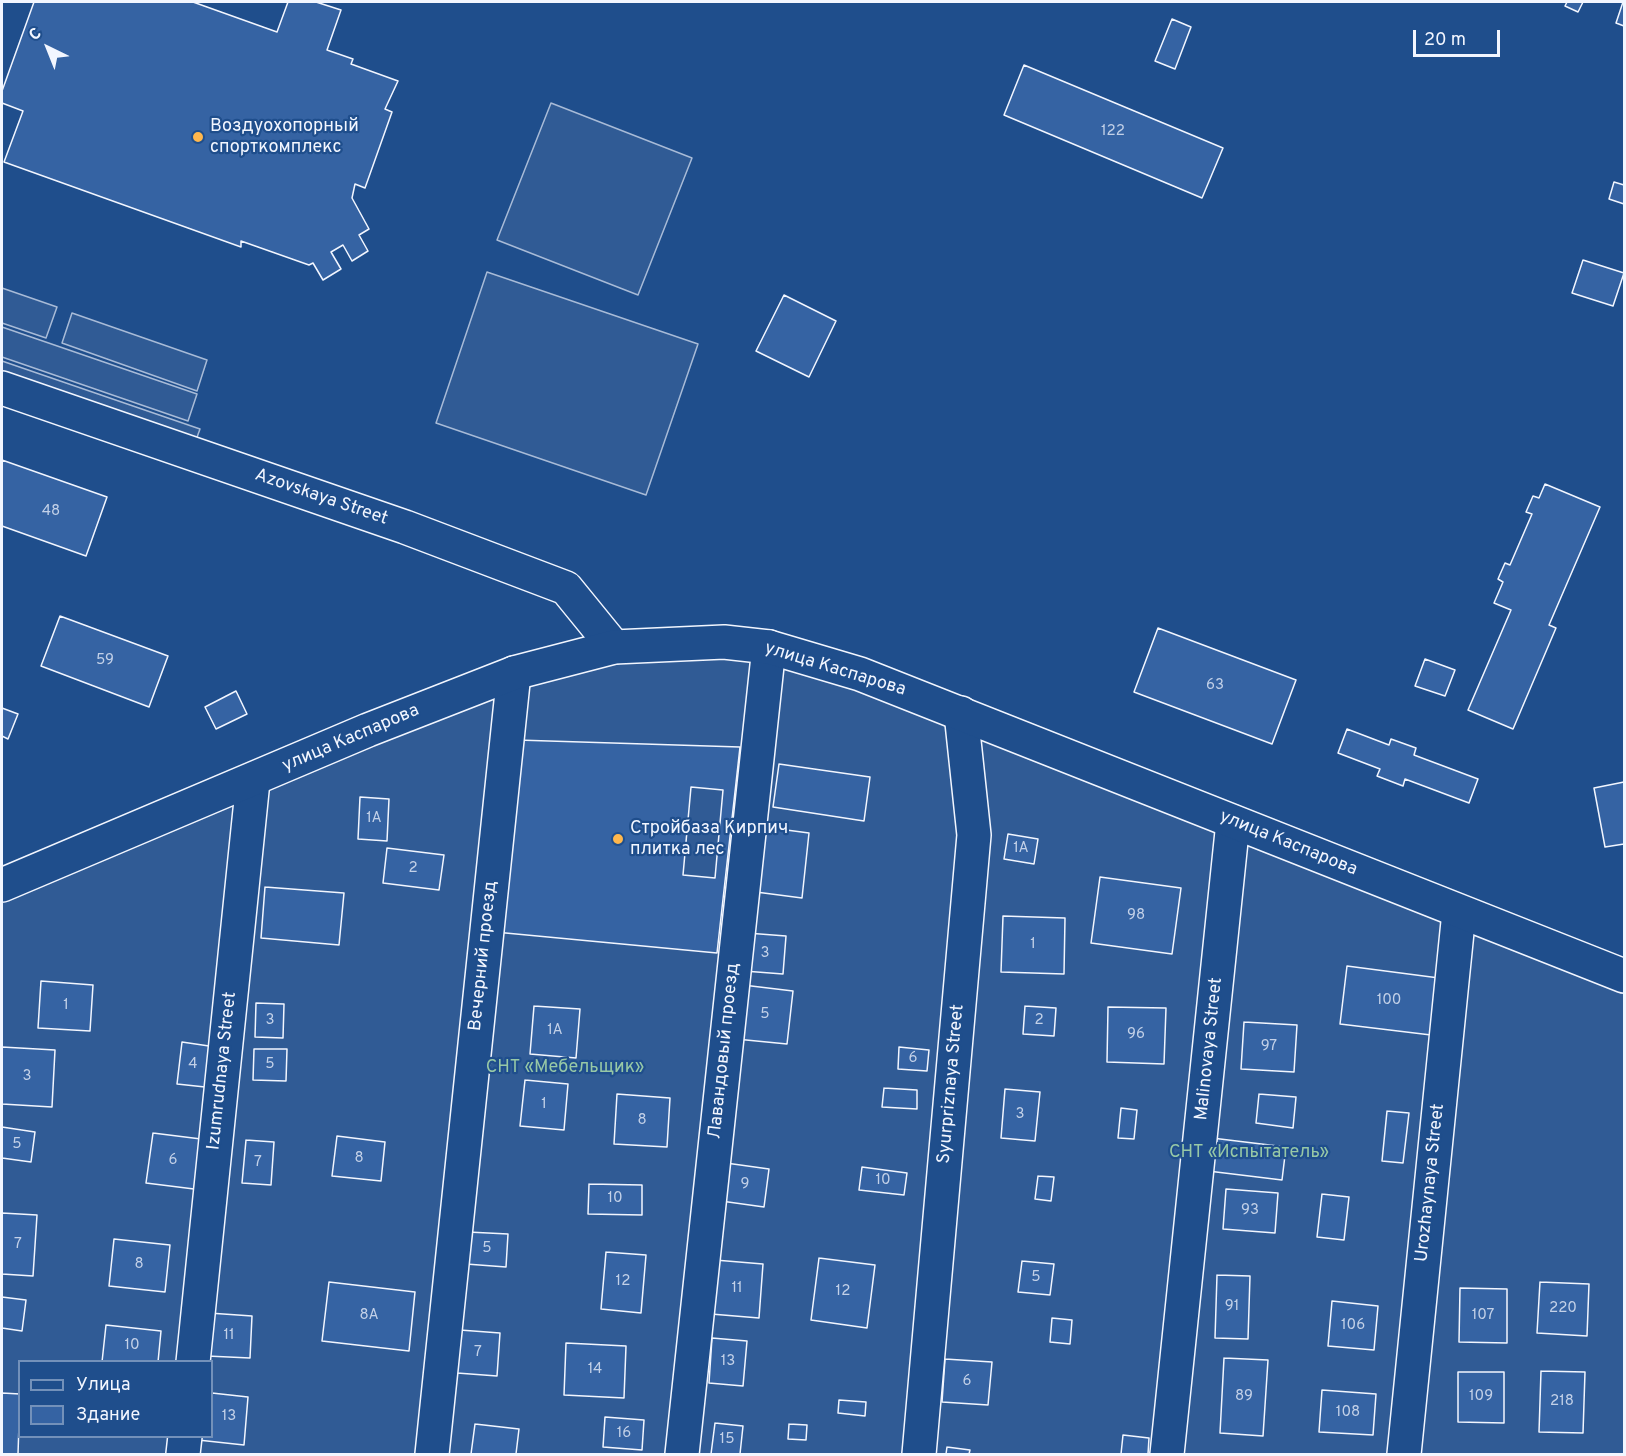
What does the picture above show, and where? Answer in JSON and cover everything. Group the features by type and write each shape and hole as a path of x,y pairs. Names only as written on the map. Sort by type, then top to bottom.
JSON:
{"street":[{"name":"Azovskaya Street","path":"2,388 405,527 566,588 614,647"},
{"name":"улица Каспарова","path":"2,885 253,781 368,730 514,673 614,647 724,642 769,647 860,674 1624,976"},
{"name":"Лавандовый проезд","path":"682,1455 769,647"},
{"name":"Вечерний проезд","path":"432,1455 514,673"},
{"name":"Syurpriznaya Street","path":"919,1455 974,835 961,713"},
{"name":"Izumrudnaya Street","path":"193,1360 253,781"},
{"name":"Malinovaya Street","path":"1167,1455 1233,822"},
{"name":"Urozhaynaya Street","path":"1404,1455 1459,912"},
{"path":"183,1455 185,1438"}],"shaded area":[{"path":"551,103 692,158 638,295 497,240"},
{"path":"487,272 698,344 646,495 436,423"},
{"path":"2,288 57,307 46,338 2,323"},
{"path":"72,313 207,360 197,391 62,343"},
{"path":"2,327 197,394 188,421 2,357"},
{"path":"2,361 200,429 196,440 2,373"},
{"name":"СНТ «Мебельщик»","path":"769,647 1624,974 1624,1454 2,1454 2,885 514,673"}],"building":[{"name":"Воздуохопорный спорткомплекс","path":"34,2 193,2 277,32 288,2 316,2 341,10 327,50 353,59 351,64 398,81 385,109 392,112 365,188 355,184 352,198 369,229 359,235 368,251 352,261 343,245 331,252 341,269 323,280 313,263 309,265 241,241 241,247 4,162 23,111 2,103 2,91"},
{"path":"1567,2 1583,2 1578,12 1565,6"},
{"path":"1624,2 1624,26 1616,23"},
{"path":"1172,19 1191,27 1175,69 1155,61"},
{"path":"1024,65 1223,148 1202,198 1004,115"},
{"path":"1614,182 1624,185 1624,204 1609,199"},
{"path":"1583,260 1624,273 1613,306 1572,293"},
{"path":"784,295 836,321 809,377 756,351"},
{"path":"2,460 107,497 86,556 2,526"},
{"path":"1545,484 1600,507 1549,625 1556,628 1513,729 1468,710 1511,610 1494,603 1503,582 1498,579 1505,563 1510,565 1532,514 1526,512 1533,496 1539,498"},
{"path":"60,616 168,656 149,707 41,666"},
{"path":"1158,628 1296,680 1272,744 1134,692"},
{"path":"1425,659 1455,670 1445,696 1415,686"},
{"path":"236,691 247,714 216,729 205,707"},
{"path":"2,708 18,714 8,739 2,736"},
{"path":"1347,729 1389,745 1391,739 1416,748 1414,755 1478,779 1469,803 1405,779 1403,786 1377,776 1380,769 1338,753"},
{"name":"Стройбаза Кирпич плитка лес","path":"517,740 740,747 717,953 495,932"},
{"path":"779,764 870,777 864,821 773,807"},
{"path":"1624,782 1624,844 1605,847 1594,788"},
{"path":"691,787 723,790 715,878 683,875"},
{"path":"360,797 389,799 387,841 358,839"},
{"path":"764,827 809,833 802,898 756,892"},
{"path":"1008,834 1038,839 1034,864 1004,859"},
{"path":"387,848 444,855 439,890 383,883"},
{"path":"1100,877 1181,888 1172,954 1091,943"},
{"path":"265,887 344,893 339,945 261,938"},
{"path":"1003,916 1065,918 1064,974 1001,972"},
{"path":"747,933 786,936 783,974 744,971"},
{"path":"1347,966 1439,978 1431,1035 1340,1024"},
{"path":"41,981 93,985 90,1031 38,1028"},
{"path":"743,985 793,991 787,1044 736,1039"},
{"path":"256,1003 284,1004 283,1038 255,1037"},
{"path":"534,1006 580,1009 576,1058 530,1054"},
{"path":"1025,1006 1056,1008 1054,1036 1023,1034"},
{"path":"1108,1007 1166,1008 1164,1064 1107,1062"},
{"path":"1244,1022 1297,1025 1294,1072 1241,1069"},
{"path":"182,1042 209,1046 205,1087 177,1084"},
{"path":"2,1047 55,1050 52,1107 2,1104"},
{"path":"899,1047 929,1050 927,1071 898,1069"},
{"path":"254,1049 287,1049 286,1081 253,1080"},
{"path":"525,1080 568,1084 564,1130 520,1126"},
{"path":"884,1088 917,1090 917,1109 882,1107"},
{"path":"1005,1089 1040,1092 1035,1141 1001,1138"},
{"path":"617,1094 670,1098 667,1147 614,1144"},
{"path":"1259,1094 1296,1097 1293,1128 1256,1123"},
{"path":"1121,1108 1137,1110 1134,1139 1118,1138"},
{"path":"1387,1111 1409,1113 1403,1163 1382,1161"},
{"path":"2,1127 35,1132 31,1162 2,1158"},
{"path":"153,1133 201,1139 194,1189 146,1183"},
{"path":"337,1136 385,1142 381,1181 332,1176"},
{"path":"1212,1138 1286,1147 1282,1180 1208,1171"},
{"path":"246,1140 274,1142 271,1185 242,1183"},
{"path":"726,1163 769,1169 764,1207 721,1201"},
{"path":"862,1167 907,1173 904,1195 859,1190"},
{"path":"1038,1176 1054,1177 1051,1201 1035,1199"},
{"path":"589,1184 642,1185 642,1215 588,1214"},
{"path":"1226,1189 1278,1193 1275,1233 1223,1229"},
{"path":"1322,1194 1349,1197 1344,1240 1317,1237"},
{"path":"2,1213 37,1215 33,1276 2,1274"},
{"path":"468,1232 508,1234 506,1267 466,1264"},
{"path":"114,1239 170,1245 165,1292 109,1286"},
{"path":"606,1252 646,1255 641,1313 601,1309"},
{"path":"819,1258 875,1265 867,1328 811,1320"},
{"path":"715,1260 763,1264 759,1318 711,1314"},
{"path":"1022,1261 1054,1264 1050,1295 1018,1292"},
{"path":"1217,1275 1250,1276 1248,1339 1215,1338"},
{"path":"329,1282 415,1292 409,1351 322,1341"},
{"path":"1540,1282 1589,1284 1587,1336 1537,1333"},
{"path":"1460,1288 1507,1289 1507,1343 1459,1342"},
{"path":"2,1297 26,1300 22,1331 2,1328"},
{"path":"1332,1301 1378,1306 1374,1350 1328,1346"},
{"path":"209,1313 252,1316 250,1358 207,1356"},
{"path":"1052,1318 1072,1320 1070,1344 1050,1342"},
{"path":"106,1325 161,1331 158,1360 102,1360"},
{"path":"460,1330 500,1333 497,1376 457,1373"},
{"path":"712,1338 747,1341 743,1386 709,1383"},
{"path":"566,1343 626,1346 624,1398 564,1395"},
{"path":"1224,1358 1268,1360 1263,1436 1220,1433"},
{"path":"945,1359 992,1362 988,1405 942,1402"},
{"path":"1541,1371 1585,1372 1583,1433 1539,1432"},
{"path":"1458,1372 1504,1372 1504,1423 1458,1422"},
{"path":"1322,1390 1376,1394 1373,1435 1319,1432"},
{"path":"2,1393 18,1394 18,1454 2,1454"},
{"path":"213,1393 248,1397 244,1445 198,1440 198,1438 213,1438"},
{"path":"839,1400 866,1402 865,1416 838,1413"},
{"path":"605,1417 644,1420 642,1450 603,1447"},
{"path":"715,1423 743,1426 740,1454 711,1454"},
{"path":"475,1424 519,1429 516,1454 471,1454"},
{"path":"789,1424 807,1425 806,1440 788,1439"},
{"path":"1123,1435 1149,1438 1148,1454 1121,1454"},
{"path":"947,1447 970,1450 969,1454 946,1454"}],"place":[{"name":"Воздуохопорный спорткомплекс","path":"198,137"},
{"name":"Стройбаза Кирпич плитка лес","path":"618,839"}],"park label":[{"name":"СНТ «Испытатель»","path":"1249,1153"}]}
